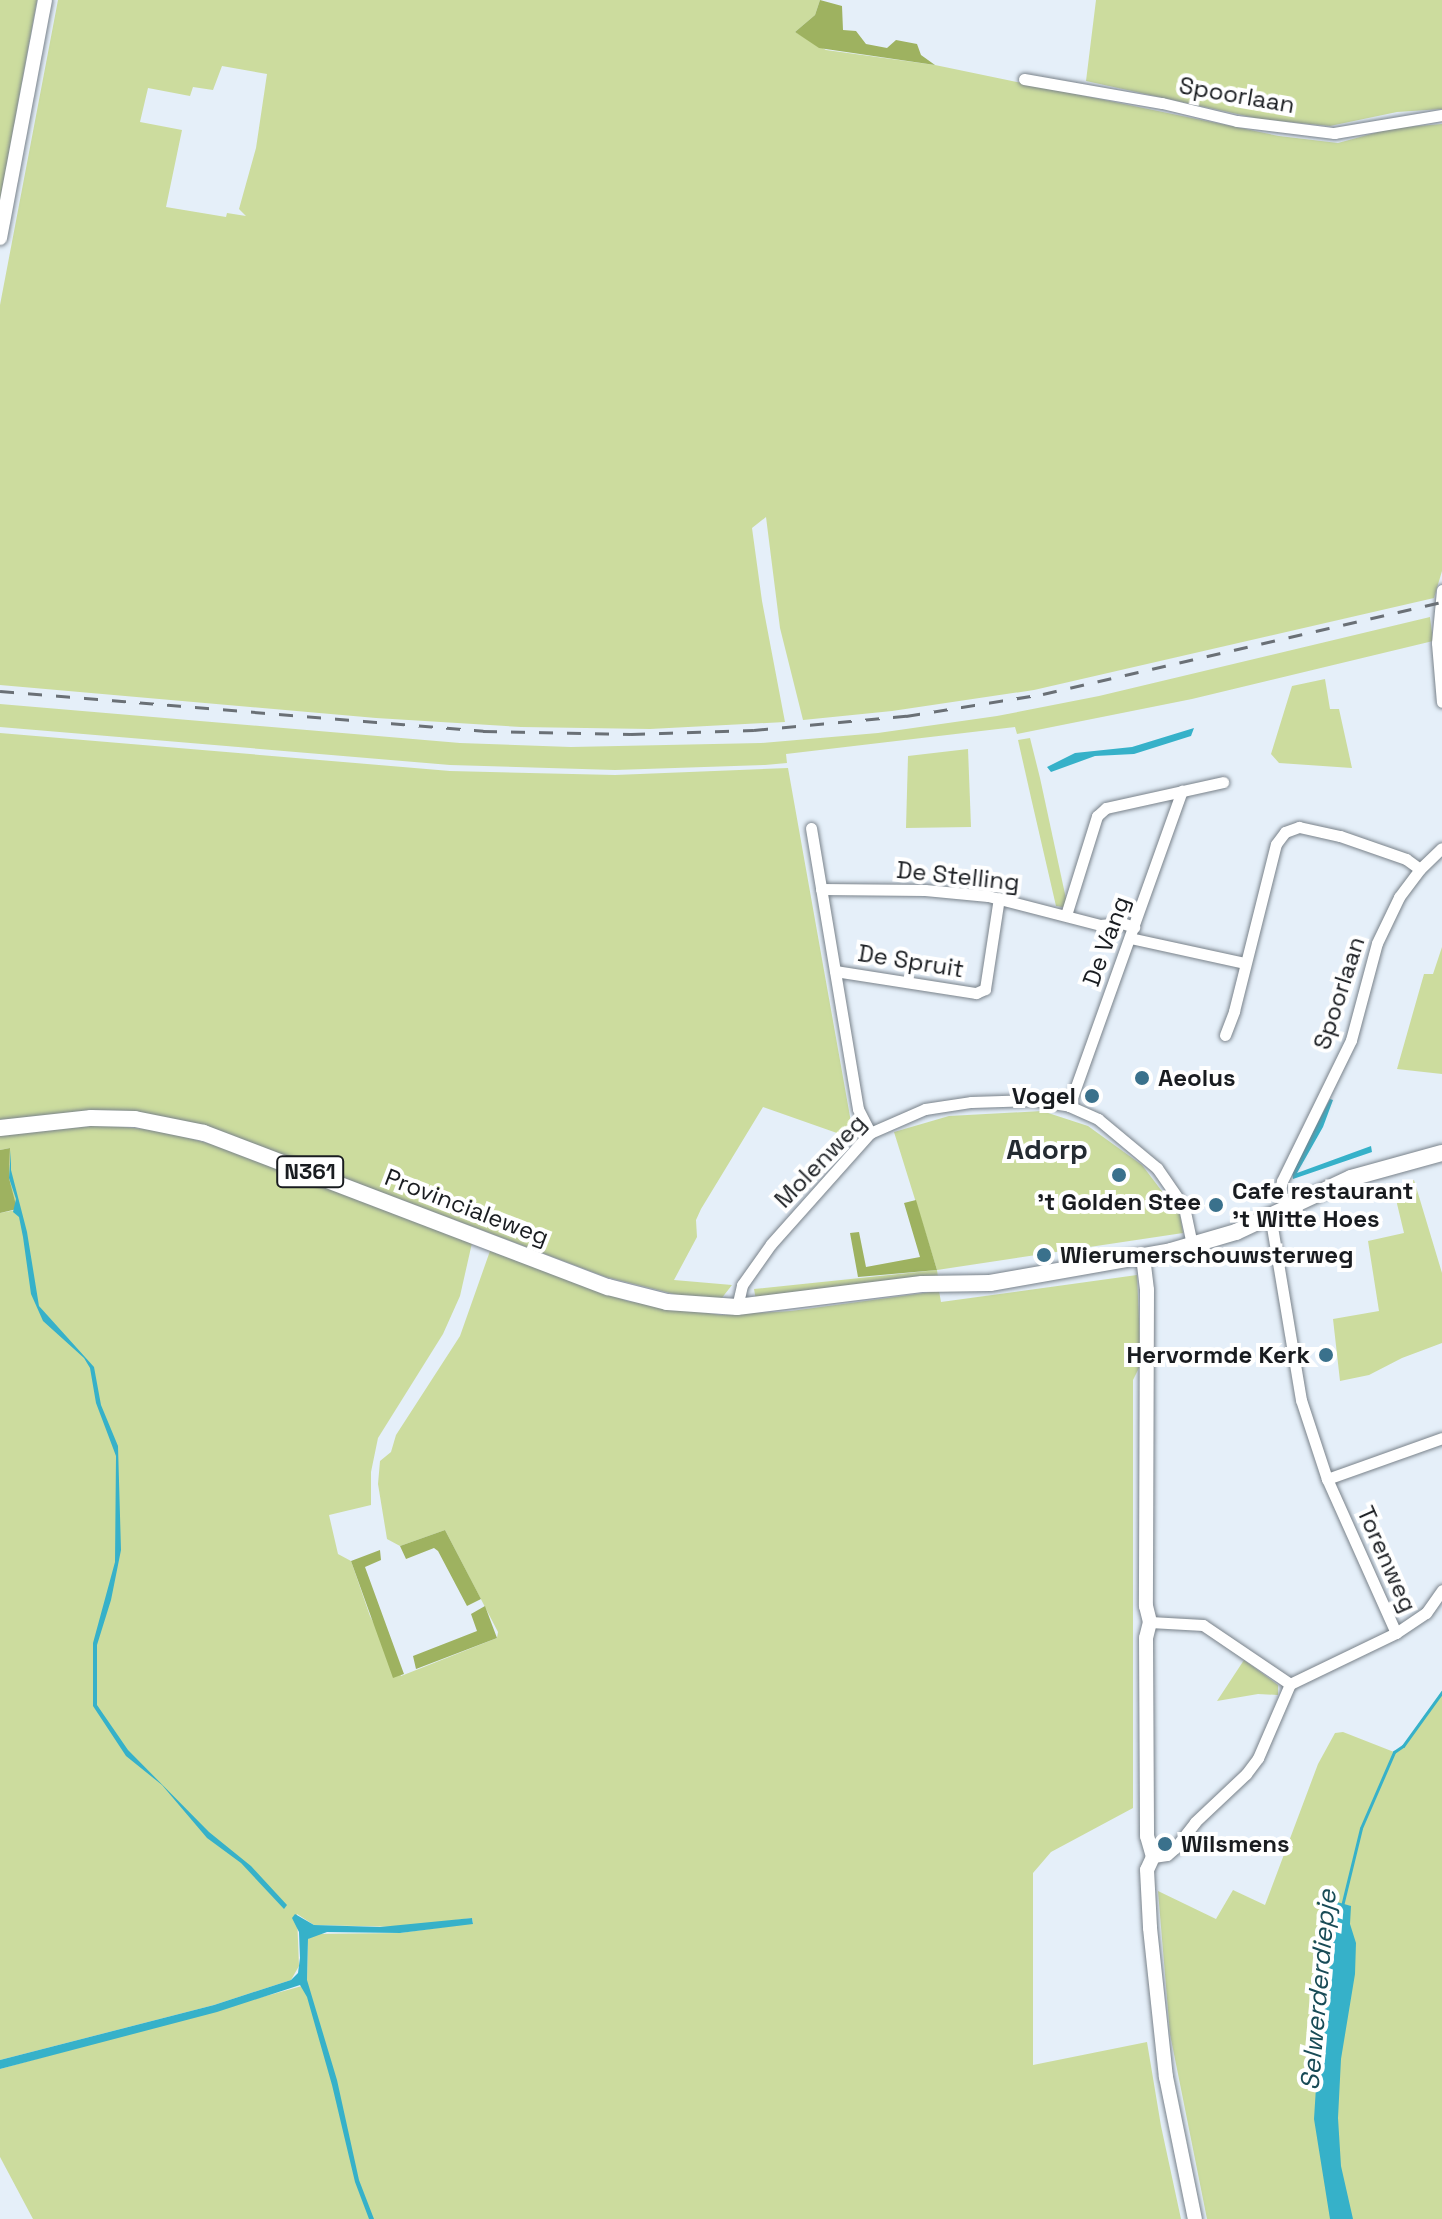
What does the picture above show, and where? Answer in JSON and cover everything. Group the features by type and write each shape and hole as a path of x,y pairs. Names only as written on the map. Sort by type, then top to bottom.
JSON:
{"main road":[{"name":"Provincialeweg","path":"0,1128 91,1118 135,1119 204,1133 608,1287 667,1302 737,1307 922,1284 967,1275 1032,1274 1143,1257 1236,1232 1351,1178 1442,1153"}],"street":[{"path":"0,238 45,0"},
{"name":"Spoorlaan","path":"1024,79 1162,103 1237,121 1334,133 1442,115"},
{"path":"1442,590 1437,658 1442,702"},
{"name":"De Vang","path":"1066,915 1097,816 1106,808 1223,782"},
{"name":"De Vang","path":"1069,1106 1182,791"},
{"path":"1225,1035 1234,1011 1276,844 1285,832 1299,827 1340,836 1406,859 1420,869"},
{"path":"811,828 858,1109 870,1133"},
{"name":"Spoorlaan","path":"1286,1207 1280,1191 1282,1181 1351,1040 1377,943 1399,897 1420,869 1442,848"},
{"name":"De Stelling","path":"821,889 925,890 999,898 1100,925 1122,923 1132,932 1245,963"},
{"name":"De Spruit","path":"835,971 976,993 985,989 999,898"},
{"name":"Molenweg","path":"737,1307 742,1285 771,1244 870,1133 925,1109 971,1102 1033,1100 1069,1106 1098,1119 1157,1168 1184,1207 1192,1246"},
{"name":"Torenweg","path":"1270,1214 1297,1383 1327,1479 1396,1633 1290,1684"},
{"path":"1143,1257 1147,1290 1146,1606 1150,1622 1146,1638 1147,1836 1153,1857 1147,1870 1160,2028 1175,2129 1195,2219"},
{"path":"1327,1479 1442,1438"},
{"path":"1396,1633 1426,1613 1442,1590"},
{"path":"1150,1622 1203,1625 1290,1684 1258,1758 1246,1774 1195,1822 1175,1848 1167,1855 1153,1857"}],"green space":[{"path":"0,0 37,0 0,201"},
{"path":"58,0 820,0 815,15 795,32 826,50 935,65 1279,136 1338,143 1393,128 1442,124 1442,571 1434,598 1034,690 892,711 803,720 780,628 766,517 752,528 785,722 650,729 521,727 376,718 0,685 0,305","holes":["222,66 267,74 256,148 239,209 246,216 227,213 226,217 166,207 182,130 140,122 148,88 190,96 193,87 213,90"]},
{"path":"820,0 842,6 843,30 856,31 866,44 887,48 896,40 917,44 921,55 935,65 819,48 795,32 815,15"},
{"path":"1096,0 1442,0 1442,109 1397,112 1330,126 1260,119 1086,81"},
{"path":"1430,617 1433,641 1192,699 1017,734 1015,727 786,754 787,763 765,765 615,770 450,765 0,727 0,704 460,743 571,747 761,743 878,733 997,716 1099,696"},
{"path":"1325,679 1330,709 1339,709 1352,768 1279,763 1271,754 1292,686"},
{"path":"0,733 450,771 615,775 788,768 854,1139 763,1107 701,1209 696,1220 697,1237 674,1280 732,1285 721,1299 686,1297 606,1277 272,1151 173,1119 0,1123"},
{"path":"1030,738 1068,908 1056,906 1018,740"},
{"path":"968,749 971,827 906,828 908,756"},
{"path":"1442,947 1442,1074 1397,1069 1424,974 1433,974"},
{"path":"1042,1111 1088,1126 1142,1165 1180,1215 1183,1233 937,1270 894,1132 949,1116"},
{"path":"104,1125 162,1131 222,1147 472,1243 460,1296 443,1334 378,1438 371,1472 371,1505 329,1515 338,1554 351,1561 370,1616 401,1676 497,1638 498,1632 445,1530 400,1546 387,1539 378,1484 380,1461 391,1452 396,1435 460,1336 490,1251 627,1301 721,1315 791,1311 939,1291 941,1302 1137,1275 1141,1364 1133,1380 1133,1808 1051,1852 1033,1873 1033,2065 1147,2042 1181,2219 33,2219 0,2157 0,2069 302,1986 307,1980 308,1939 313,1934 400,1933 473,1923 472,1918 400,1927 314,1925 297,1914 299,1966 291,1980 214,2005 0,2060 0,1213 16,1210 9,1178 10,1148 0,1150 0,1134"},
{"path":"10,1148 9,1178 17,1209 0,1213 0,1150"},
{"path":"1414,1180 1442,1273 1442,1343 1369,1375 1340,1381 1333,1319 1379,1311 1368,1241 1404,1233 1393,1187"},
{"path":"916,1200 937,1270 858,1277 850,1233 859,1232 866,1267 920,1257 904,1203"},
{"path":"937,1270 938,1277 756,1300 754,1289"},
{"path":"445,1530 481,1599 467,1606 438,1551 434,1548 406,1559 400,1546"},
{"path":"380,1550 381,1560 365,1567 404,1674 393,1678 351,1561"},
{"path":"485,1606 497,1638 416,1669 413,1656 477,1631 471,1614"},
{"path":"1244,1660 1278,1685 1278,1695 1258,1694 1217,1701"},
{"path":"1442,1691 1442,2219 1207,2219 1170,2034 1158,1891 1216,1919 1233,1890 1265,1905 1318,1764 1335,1733 1343,1732 1394,1752 1403,1746"}],"water":[{"path":"1194,728 1191,736 1134,754 1095,756 1051,772 1047,767 1075,753 1132,747"},
{"path":"1330,1099 1333,1100 1323,1127 1297,1173 1371,1146 1372,1152 1293,1179 1292,1172"},
{"path":"11,1150 11,1170 27,1232 39,1306 94,1367 101,1405 118,1446 121,1550 111,1600 97,1645 97,1705 128,1750 209,1832 251,1866 287,1905 284,1909 241,1863 207,1838 162,1785 126,1756 93,1706 93,1643 115,1562 116,1456 96,1403 90,1368 84,1358 43,1321 31,1294 19,1217 13,1212 16,1199 9,1178"},
{"path":"1337,1902 1351,1906 1350,1924 1356,1943 1355,1974 1341,2059 1338,2118 1341,2166 1353,2219 1330,2219 1314,2119 1320,2024 1331,1958 1332,1905"},
{"path":"295,1914 314,1925 380,1927 472,1918 473,1924 400,1933 327,1932 308,1939 307,1980 337,2080 359,2180 374,2219 369,2219 355,2182 332,2085 307,1997 300,1985 217,2012 0,2069 0,2060 214,2005 291,1980 298,1973 300,1958 299,1932 292,1918"}],"waterway":[{"name":"Selwerderdiepje","path":"1342,1906 1361,1828 1394,1752 1403,1746 1442,1692"}],"railway":[{"path":"0,691 483,731 631,734 754,730 906,716 1043,694 1442,602"}],"place":[{"name":"Aeolus","path":"1142,1078"},
{"name":"Vogel","path":"1092,1096"},
{"name":"'t Golden Stee","path":"1119,1175"},
{"name":"Cafe restaurant 't Witte Hoes","path":"1216,1205"},
{"name":"Wierumerschouwsterweg","path":"1044,1255"},
{"name":"Hervormde Kerk","path":"1326,1355"},
{"name":"Wilsmens","path":"1165,1844"}],"district":[{"name":"Adorp","path":"1047,1149"}]}
